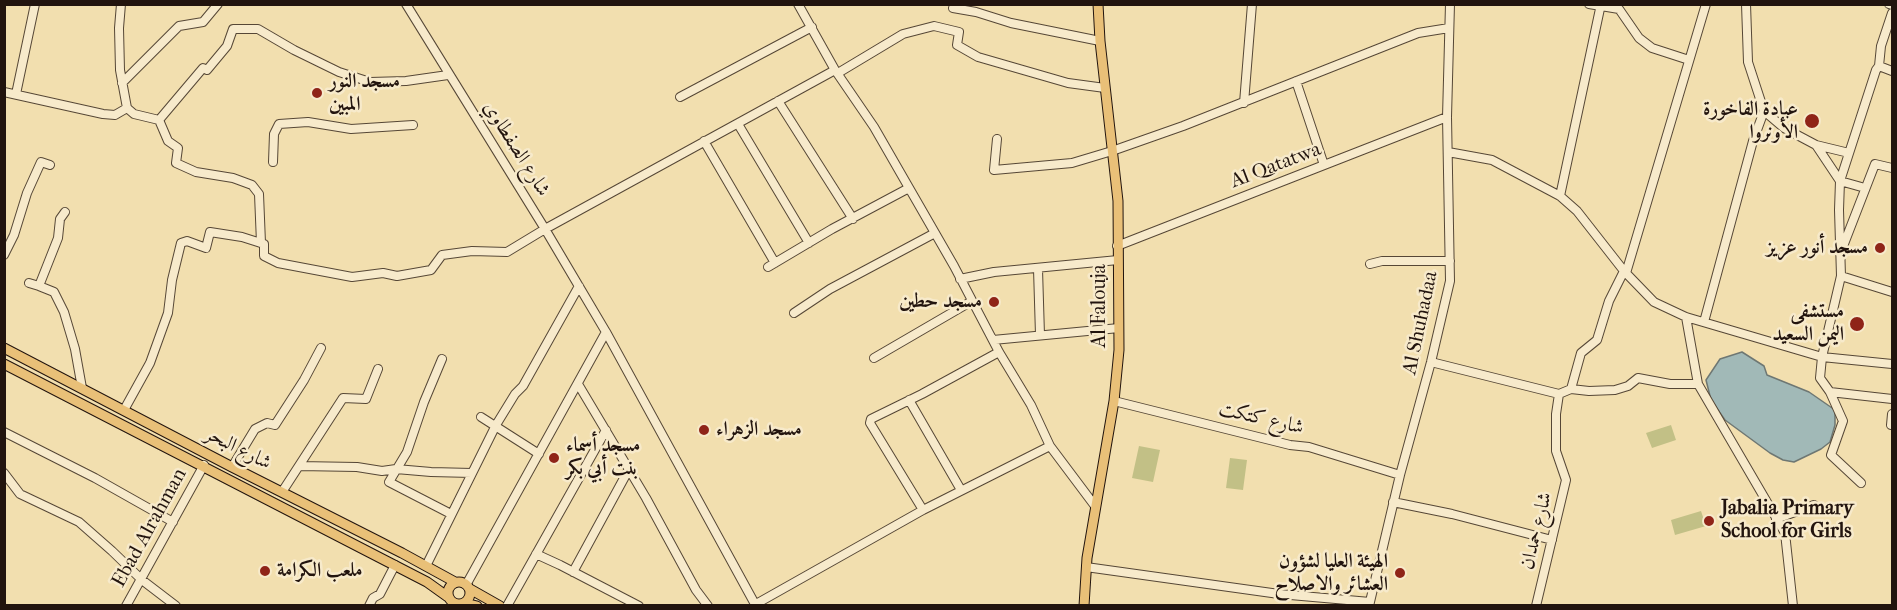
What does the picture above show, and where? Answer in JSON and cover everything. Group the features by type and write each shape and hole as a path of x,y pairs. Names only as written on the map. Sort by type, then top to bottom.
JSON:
{"main road":[{"name":"Al Falouja","path":"1084,606 1086,567 1114,401 1119,350 1118,201 1098,4"},
{"name":"شارع البحر","path":"4,348 455,582"},
{"name":"شارع البحر","path":"4,364 204,465 440,590 448,601"},
{"path":"477,606 448,601 449,586 455,582 468,587 500,606"},
{"path":"463,604 470,595 468,587"}],"street":[{"path":"16,94 35,4"},
{"path":"121,4 119,28 122,83 127,108 134,114 159,120"},
{"path":"122,83 179,26 203,22 218,4"},
{"name":"شارع الصفطاوي","path":"406,4 595,313 756,605"},
{"path":"798,4 837,71 874,127 935,233 999,352 1031,405 1050,446 1095,506"},
{"path":"1244,103 1252,4"},
{"name":"Al Shuhadaa","path":"1370,604 1393,502 1431,362 1450,281 1447,117 1450,4"},
{"path":"1589,4 1618,9 1638,38 1652,48 1689,60"},
{"path":"1572,389 1581,353 1597,339 1609,301 1625,272 1706,4"},
{"path":"1746,4 1748,62 1764,111 1784,128 1816,145 1849,153"},
{"path":"1560,196 1601,5"},
{"path":"953,8 976,12 1011,23 1100,41"},
{"path":"1861,483 1831,455 1843,421 1830,392 1820,378 1822,357 1841,276 1840,182 1879,66 1881,46 1893,12"},
{"path":"124,410 150,363 168,313 172,280 181,243 187,241 206,248 210,232 242,237 264,244 264,256 278,263 352,277 383,273 397,276 431,270 442,255 472,251 507,252 704,141 903,34 934,26 959,32 957,45 978,57 1068,83 1106,88"},
{"path":"680,97 812,27"},
{"path":"997,139 994,170 1072,163 1112,151 1244,103 1418,33 1449,28"},
{"path":"159,120 204,68 207,70 227,46 233,29 258,29 339,72 370,82 406,81 448,75"},
{"path":"1879,66 1893,71"},
{"path":"1296,81 1324,165"},
{"path":"4,92 104,114 115,115 127,108"},
{"path":"778,101 853,219"},
{"path":"1704,322 1753,141 1764,111"},
{"name":"Al Qatatwa","path":"1117,246 1447,117"},
{"path":"159,120 168,141 178,148 176,163 196,172 233,178 252,185 259,194 261,243"},
{"path":"273,162 274,134 279,124 308,122 351,129 413,125"},
{"path":"738,124 809,243"},
{"path":"704,141 776,263"},
{"path":"1816,145 1840,182 1865,188"},
{"path":"1448,152 1492,160 1560,196 1577,211 1625,272 1654,302 1686,317 1822,357 1893,364"},
{"path":"4,255 15,235 27,193 41,162 50,165"},
{"path":"1840,254 1875,164 1893,168"},
{"path":"768,267 909,188"},
{"path":"39,286 58,238 60,219 65,212"},
{"path":"794,313 830,289 935,233"},
{"path":"960,279 994,272 1118,260"},
{"path":"1370,264 1382,261 1450,261"},
{"path":"1038,269 1040,335"},
{"path":"1841,276 1893,292"},
{"path":"29,283 54,292 64,312 75,349 82,388"},
{"path":"426,566 496,425 515,394 523,386 579,286"},
{"path":"874,358 972,301"},
{"path":"1686,317 1698,384 1785,533 1793,606"},
{"path":"993,340 1119,328"},
{"path":"468,587 606,332"},
{"path":"231,467 255,429 267,423 275,425 304,380 321,348"},
{"path":"923,510 870,423 871,418 999,352"},
{"path":"442,359 407,452 389,482 451,514"},
{"path":"1431,362 1559,394 1572,389 1615,390 1628,386 1638,378 1670,384 1698,384"},
{"path":"282,492 343,398 366,399 378,369"},
{"path":"578,384 696,590 708,606"},
{"path":"1830,392 1893,399"},
{"name":"شارع حمدان","path":"1536,606 1566,480 1556,451 1556,414 1559,394"},
{"path":"909,400 960,489"},
{"name":"شارع كتكت","path":"1114,401 1290,445 1309,447 1400,475"},
{"path":"1891,425 1893,414"},
{"path":"481,417 539,454"},
{"path":"507,606 606,430"},
{"path":"4,432 95,478 173,522"},
{"path":"756,605 923,510 1050,446"},
{"name":"Ebad Alrahman","path":"126,606 204,465"},
{"path":"299,466 472,473"},
{"path":"573,572 629,470"},
{"path":"4,473 20,494 79,522 142,580 176,606"},
{"path":"1393,502 1452,514 1552,540"},
{"path":"1776,519 1814,505"},
{"path":"536,554 639,606"},
{"path":"369,606 380,594 395,566"},
{"path":"1086,567 1370,604"},
{"path":"1305,606 1306,596"}],"shaded area":[{"path":"1671,425 1676,440 1652,448 1646,433"},
{"path":"1139,446 1160,450 1153,482 1132,478"},
{"path":"1230,458 1247,460 1243,490 1226,488"},
{"path":"1701,511 1706,526 1675,535 1671,520"}],"water":[{"path":"1742,352 1764,366 1767,375 1809,392 1835,410 1835,425 1830,442 1794,462 1783,460 1725,420 1711,400 1706,380 1720,359"}],"place":[{"name":"مسجد النور المبين","path":"317,93"},
{"name":"عيادة الفاخورة الأونروا","path":"1812,121"},
{"name":"مسجد أنور عزيز","path":"1880,248"},
{"name":"مسجد حطين","path":"994,302"},
{"name":"مستشفى اليمن السعيد","path":"1857,324"},
{"name":"مسجد الزهراء","path":"704,430"},
{"name":"مسجد أسماء بنت أبي بكر","path":"554,458"},
{"name":"Jabalia Primary School for Girls","path":"1709,521"},
{"name":"ملعب الكرامة","path":"265,571"},
{"name":"الهيئة العليا لشؤون العشائر والاصلاح","path":"1400,573"}]}
